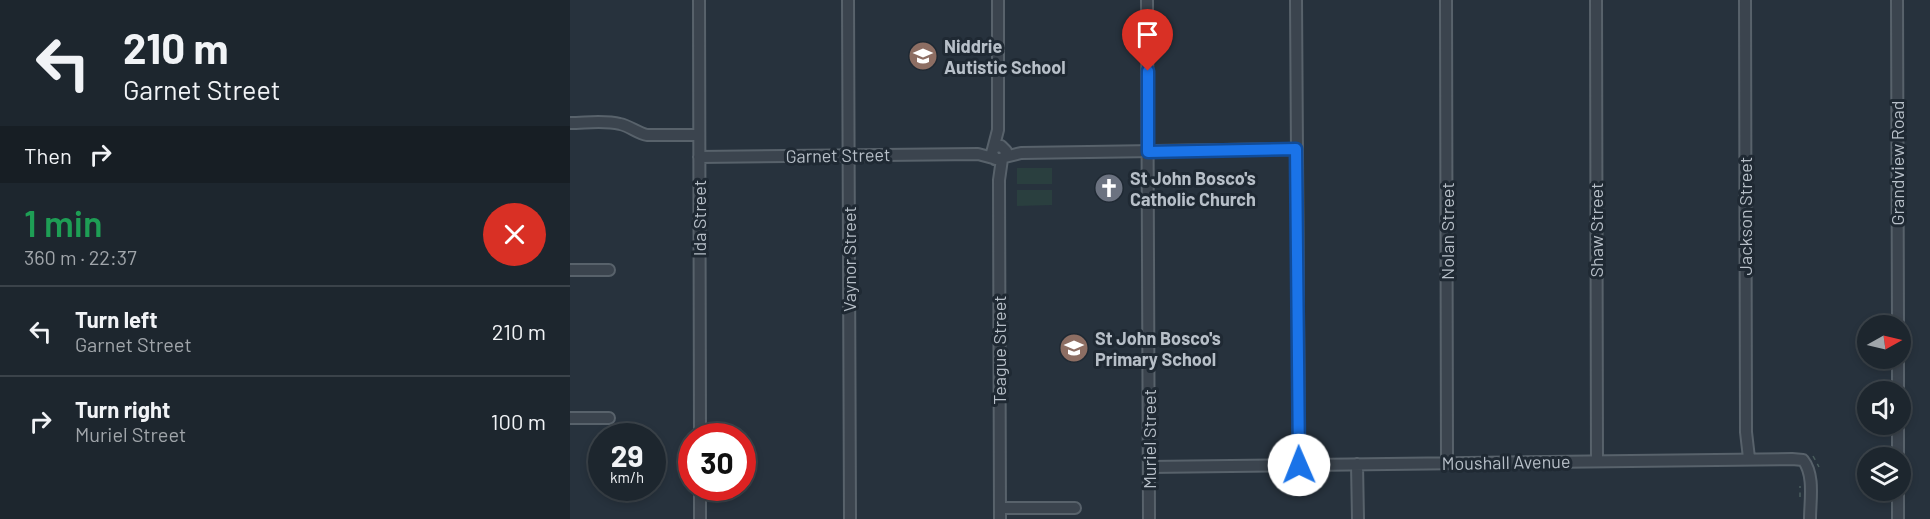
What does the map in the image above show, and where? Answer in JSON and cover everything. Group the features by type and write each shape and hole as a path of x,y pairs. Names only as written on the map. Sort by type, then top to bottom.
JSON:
{"street":[{"name":"Ida Street","path":"699,0 700,423"},
{"name":"Vaynor Street","path":"848,0 850,519"},
{"name":"Teague Street","path":"998,0 1000,514"},
{"name":"Muriel Street","path":"1147,0 1149,519"},
{"path":"1296,0 1299,465"},
{"name":"Nolan Street","path":"1446,0 1447,463"},
{"name":"Shaw Street","path":"1596,0 1597,461"},
{"name":"Jackson Street","path":"1745,0 1746,458"},
{"name":"Grandview Road","path":"1897,0 1898,315"},
{"path":"570,123 618,123 647,135 699,135"},
{"name":"Garnet Street","path":"699,157 1296,149"},
{"path":"570,270 609,270"},
{"path":"570,418 609,418"},
{"name":"Moushall Avenue","path":"1149,467 1746,458 1803,460 1810,474 1810,519"},
{"path":"1357,464 1358,519"},
{"path":"700,501 700,519"},
{"path":"1898,501 1898,519"},
{"path":"1000,514 1076,508"}],"green space":[{"path":"1017,168 1052,168 1052,184 1017,184"},
{"path":"1017,190 1052,190 1052,205 1017,206"}],"place":[{"name":"Niddrie Autistic School","path":"923,56"},
{"name":"St John Bosco's Catholic Church","path":"1109,188"},
{"name":"St John Bosco's Primary School","path":"1074,348"}],"route":[{"path":"1148,71 1148,152 1296,149 1299,465"}]}
